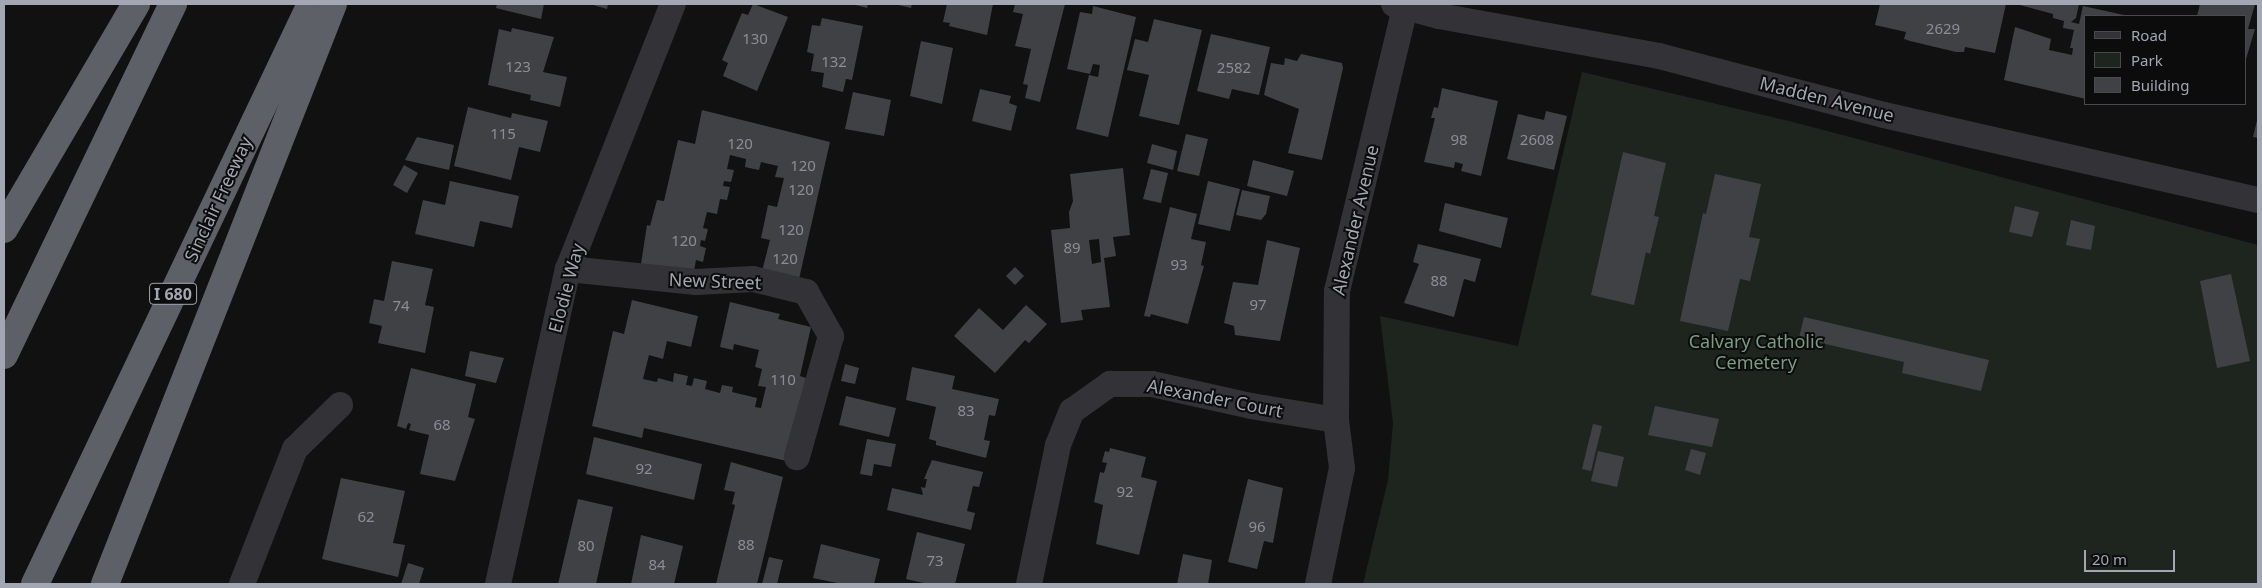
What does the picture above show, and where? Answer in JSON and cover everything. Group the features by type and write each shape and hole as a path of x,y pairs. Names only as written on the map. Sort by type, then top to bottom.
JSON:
{"highway":[{"path":"4,229 136,4"},
{"path":"4,355 173,4"},
{"name":"Sinclair Freeway","path":"35,584 311,4"},
{"path":"106,584 333,4"}],"street":[{"name":"Elodie Way","path":"498,584 568,269 673,4"},
{"name":"Madden Avenue","path":"1400,6 1659,56 1884,114 2258,200"},
{"name":"Alexander Avenue","path":"1318,584 1342,468 1336,420 1337,291 1400,6"},
{"name":"New Street","path":"568,269 696,282 753,279 806,292 831,336 797,457"},
{"name":"Alexander Court","path":"1029,584 1058,445 1072,411 1110,384 1152,384 1252,406 1336,420"},
{"path":"242,584 295,449 340,405"}],"green space":[{"name":"Calvary Catholic Cemetery","path":"1582,72 1793,122 2258,245 2258,584 1363,584 1388,480 1393,423 1380,316 1518,346"}],"building":[{"path":"497,4 544,4 541,19 496,8"},
{"path":"590,4 608,4 607,9"},
{"path":"753,4 788,17 757,91 723,76 728,63 722,60 742,13 748,15"},
{"path":"852,4 868,4 867,8"},
{"path":"894,4 912,4 911,8"},
{"path":"947,4 993,4 987,35 949,26 950,23 943,22"},
{"path":"1015,4 1065,4 1040,102 1025,98 1028,85 1023,84 1031,49 1015,46 1023,14 1013,12"},
{"path":"1880,4 2006,4 1995,53 1965,47 1964,52 1956,52 1904,39 1906,32 1875,25"},
{"path":"2016,4 2079,4 2076,18 2071,22 2079,24 2083,6 2124,15 2084,15 2084,99 2004,80 2015,27 2051,39 2049,50 2072,55 2073,48 2070,48 2074,30 2063,28 2064,21 2053,18 2053,14"},
{"path":"2200,4 2255,4 2248,29 2255,29 2247,56 2247,15 2197,15"},
{"path":"1093,6 1136,17 1108,137 1076,129 1089,75 1098,77 1100,65 1093,64 1090,74 1067,69 1080,12 1092,14"},
{"path":"822,18 863,26 852,80 846,79 843,92 822,87 824,73 811,71 814,54 807,52 812,25 820,26"},
{"path":"1154,19 1202,30 1179,125 1139,116 1149,75 1127,70 1135,39 1148,42"},
{"path":"512,28 554,37 543,72 567,77 560,107 530,100 531,95 488,85 499,29 511,32"},
{"path":"1211,34 1270,47 1259,95 1232,89 1229,99 1197,91"},
{"path":"921,41 953,48 942,104 910,96"},
{"path":"1301,54 1342,63 1343,68 1322,160 1288,153 1299,109 1264,95 1271,63 1284,65 1285,58 1297,61"},
{"path":"1442,88 1498,101 1481,176 1461,171 1463,164 1455,162 1454,168 1424,162 1435,118 1431,118 1434,107 1438,108"},
{"path":"980,89 1011,96 1009,103 1017,106 1011,131 972,121"},
{"path":"853,92 891,100 884,136 845,129"},
{"path":"468,107 511,118 512,113 548,121 540,152 519,147 511,180 454,166"},
{"path":"702,110 830,142 799,279 762,271 770,240 761,238 768,205 777,207 784,178 775,177 778,166 761,162 759,170 745,167 746,159 730,155 727,169 734,170 731,182 724,181 723,186 730,187 727,200 720,199 717,214 707,212 703,228 708,229 705,241 701,240 700,246 706,248 703,262 696,260 693,276 641,264 647,225 650,226 657,200 664,201 678,140 695,144"},
{"path":"1546,111 1567,116 1554,170 1507,159 1518,114 1544,120"},
{"path":"2258,116 2258,138 2253,137"},
{"path":"1186,134 1208,139 1199,176 1177,171"},
{"path":"417,137 454,145 449,170 405,160"},
{"path":"1152,144 1177,151 1173,170 1147,163"},
{"path":"1623,152 1666,163 1654,216 1659,217 1650,254 1646,252 1634,305 1591,295"},
{"path":"1253,160 1294,171 1287,196 1247,186"},
{"path":"404,165 418,173 407,193 393,185"},
{"path":"1123,168 1130,235 1113,237 1116,256 1104,258 1110,307 1081,310 1083,320 1061,323 1051,230 1070,228 1069,212 1073,201 1070,174","holes":["1099,239 1101,262 1092,264 1089,240"]},
{"path":"1151,169 1168,173 1161,203 1143,199"},
{"path":"1715,174 1761,184 1749,237 1760,239 1750,281 1740,279 1728,331 1680,321 1703,213 1706,214"},
{"path":"450,181 519,196 512,228 480,221 474,247 415,234 423,200 445,205"},
{"path":"1208,181 1240,189 1230,231 1198,224"},
{"path":"1242,190 1270,196 1266,214 1261,220 1236,215"},
{"path":"1445,203 1508,218 1501,248 1439,231"},
{"path":"2015,206 2039,212 2032,237 2009,232"},
{"path":"1170,207 1197,214 1191,239 1206,242 1201,265 1204,266 1188,324 1151,314 1150,317 1144,316"},
{"path":"2071,220 2095,226 2091,250 2066,245"},
{"path":"1267,240 1300,248 1280,341 1235,335 1234,326 1224,323 1233,282 1258,285"},
{"path":"1418,244 1481,259 1475,282 1464,279 1454,317 1404,303 1419,264 1413,262"},
{"path":"392,261 433,269 425,305 434,307 425,353 378,343 382,326 369,323 374,299 384,301"},
{"path":"1015,267 1024,276 1015,285 1006,276"},
{"path":"2231,274 2250,361 2217,368 2200,281"},
{"path":"632,300 698,316 691,347 667,341 663,359 649,355 643,379 657,382 658,378 673,382 674,373 688,376 686,385 692,386 694,378 707,381 705,389 720,393 722,385 733,387 732,392 757,398 755,407 761,408 766,387 758,386 762,369 755,367 759,350 734,344 733,350 720,347 730,302 780,314 778,319 811,327 800,376 806,378 787,461 644,428 642,438 592,426 613,331 624,334"},
{"path":"1026,305 1047,324 1029,343 1025,340 995,373 954,336 979,308 1003,330"},
{"path":"1804,317 1989,360 1981,391 1902,373 1904,362 1799,338"},
{"path":"470,351 504,358 496,383 465,376"},
{"path":"845,364 859,368 855,384 841,381"},
{"path":"912,367 955,376 952,389 999,399 995,416 989,415 984,440 990,441 986,458 936,445 936,441 929,439 936,407 906,400"},
{"path":"411,368 476,384 468,417 475,419 455,481 420,474 429,435 409,430 411,424 408,423 406,429 397,426"},
{"path":"846,396 896,408 889,437 839,425"},
{"path":"1655,406 1719,419 1712,447 1648,435"},
{"path":"1593,424 1602,426 1591,471 1582,469"},
{"path":"594,437 702,464 694,500 586,474"},
{"path":"867,439 896,444 891,467 874,464 872,476 860,474"},
{"path":"1110,448 1146,457 1141,477 1157,481 1139,555 1096,544 1103,505 1094,502 1100,472 1104,473 1107,463 1102,462 1105,451 1109,452"},
{"path":"1691,449 1706,453 1700,475 1685,470"},
{"path":"1598,451 1624,457 1617,487 1591,481"},
{"path":"932,460 983,472 979,487 973,486 967,511 975,513 971,530 887,510 892,488 923,495 921,487 925,488 927,479 924,479"},
{"path":"731,462 783,477 757,584 716,584 735,505 732,504 735,492 724,490"},
{"path":"341,478 405,491 393,543 405,545 398,577 322,559"},
{"path":"1248,479 1283,488 1273,543 1264,541 1257,569 1228,562"},
{"path":"578,499 613,507 596,584 558,584"},
{"path":"917,532 965,544 955,584 928,584 906,579"},
{"path":"641,535 683,546 674,584 631,584"},
{"path":"821,544 880,559 874,584 842,584 813,578"},
{"path":"1183,554 1212,560 1208,584 1177,584"},
{"path":"769,557 783,560 777,584 762,584"},
{"path":"408,563 424,568 419,584 401,584"}]}
